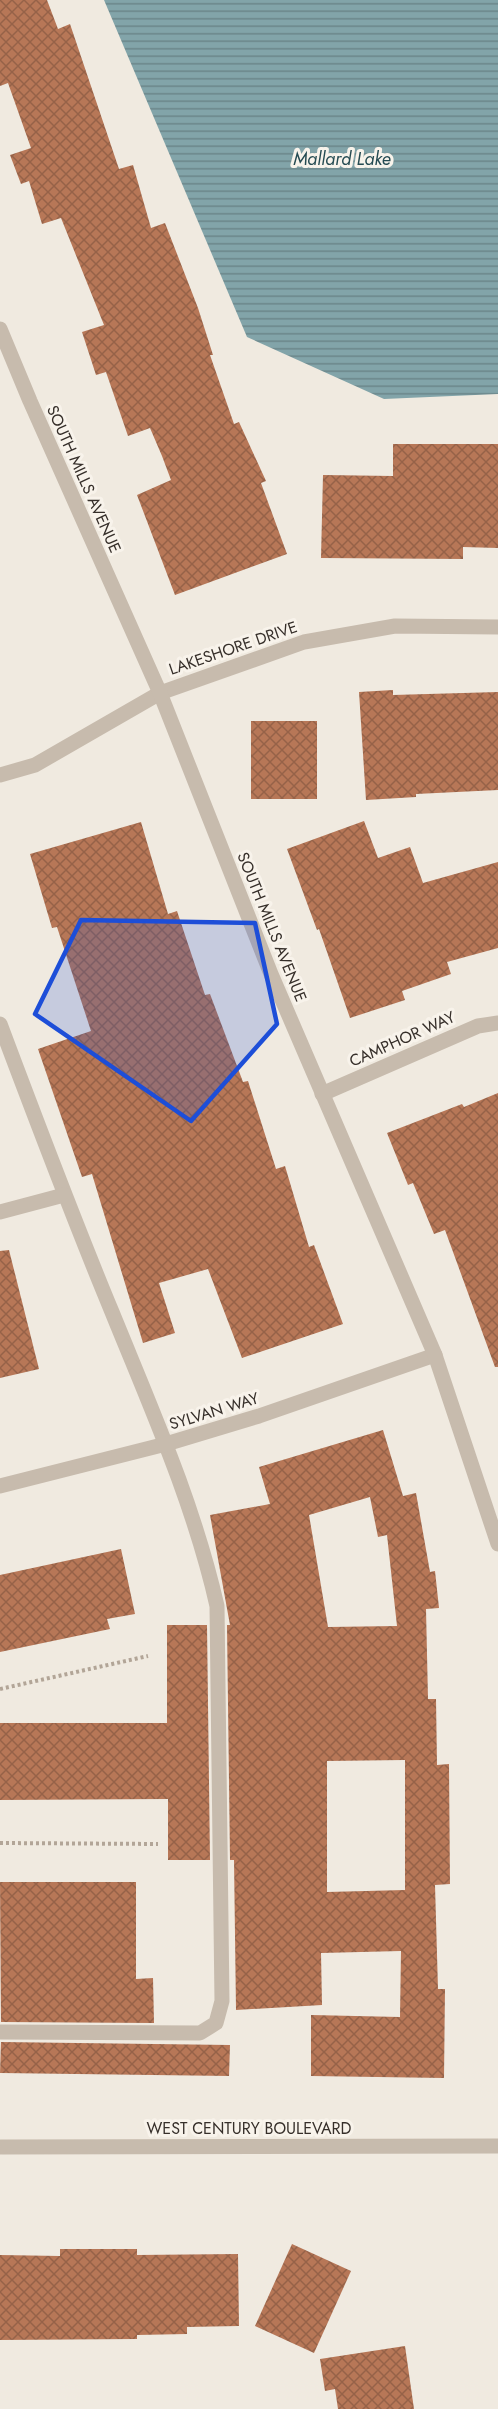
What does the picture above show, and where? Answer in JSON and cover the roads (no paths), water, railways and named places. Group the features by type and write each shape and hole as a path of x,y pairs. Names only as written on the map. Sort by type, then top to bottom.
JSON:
{"street":[{"name":"SOUTH MILLS AVENUE","path":"0,329 160,693 271,974 435,1355 498,1544"},
{"name":"LAKESHORE DRIVE","path":"0,775 35,765 160,693 304,642 394,626 498,627"},
{"path":"0,1023 64,1195 166,1444 208,1566 217,1606 222,2001 216,2023 200,2033 0,2032"},
{"name":"CAMPHOR WAY","path":"322,1094 478,1026 498,1023"},
{"path":"0,1212 64,1195"},
{"name":"SYLVAN WAY","path":"0,1486 166,1444 259,1416 435,1355"},
{"name":"WEST CENTURY BOULEVARD","path":"0,2147 498,2146"}],"water":[{"name":"Mallard Lake","path":"104,0 498,0 498,394 384,399 247,337"}]}
